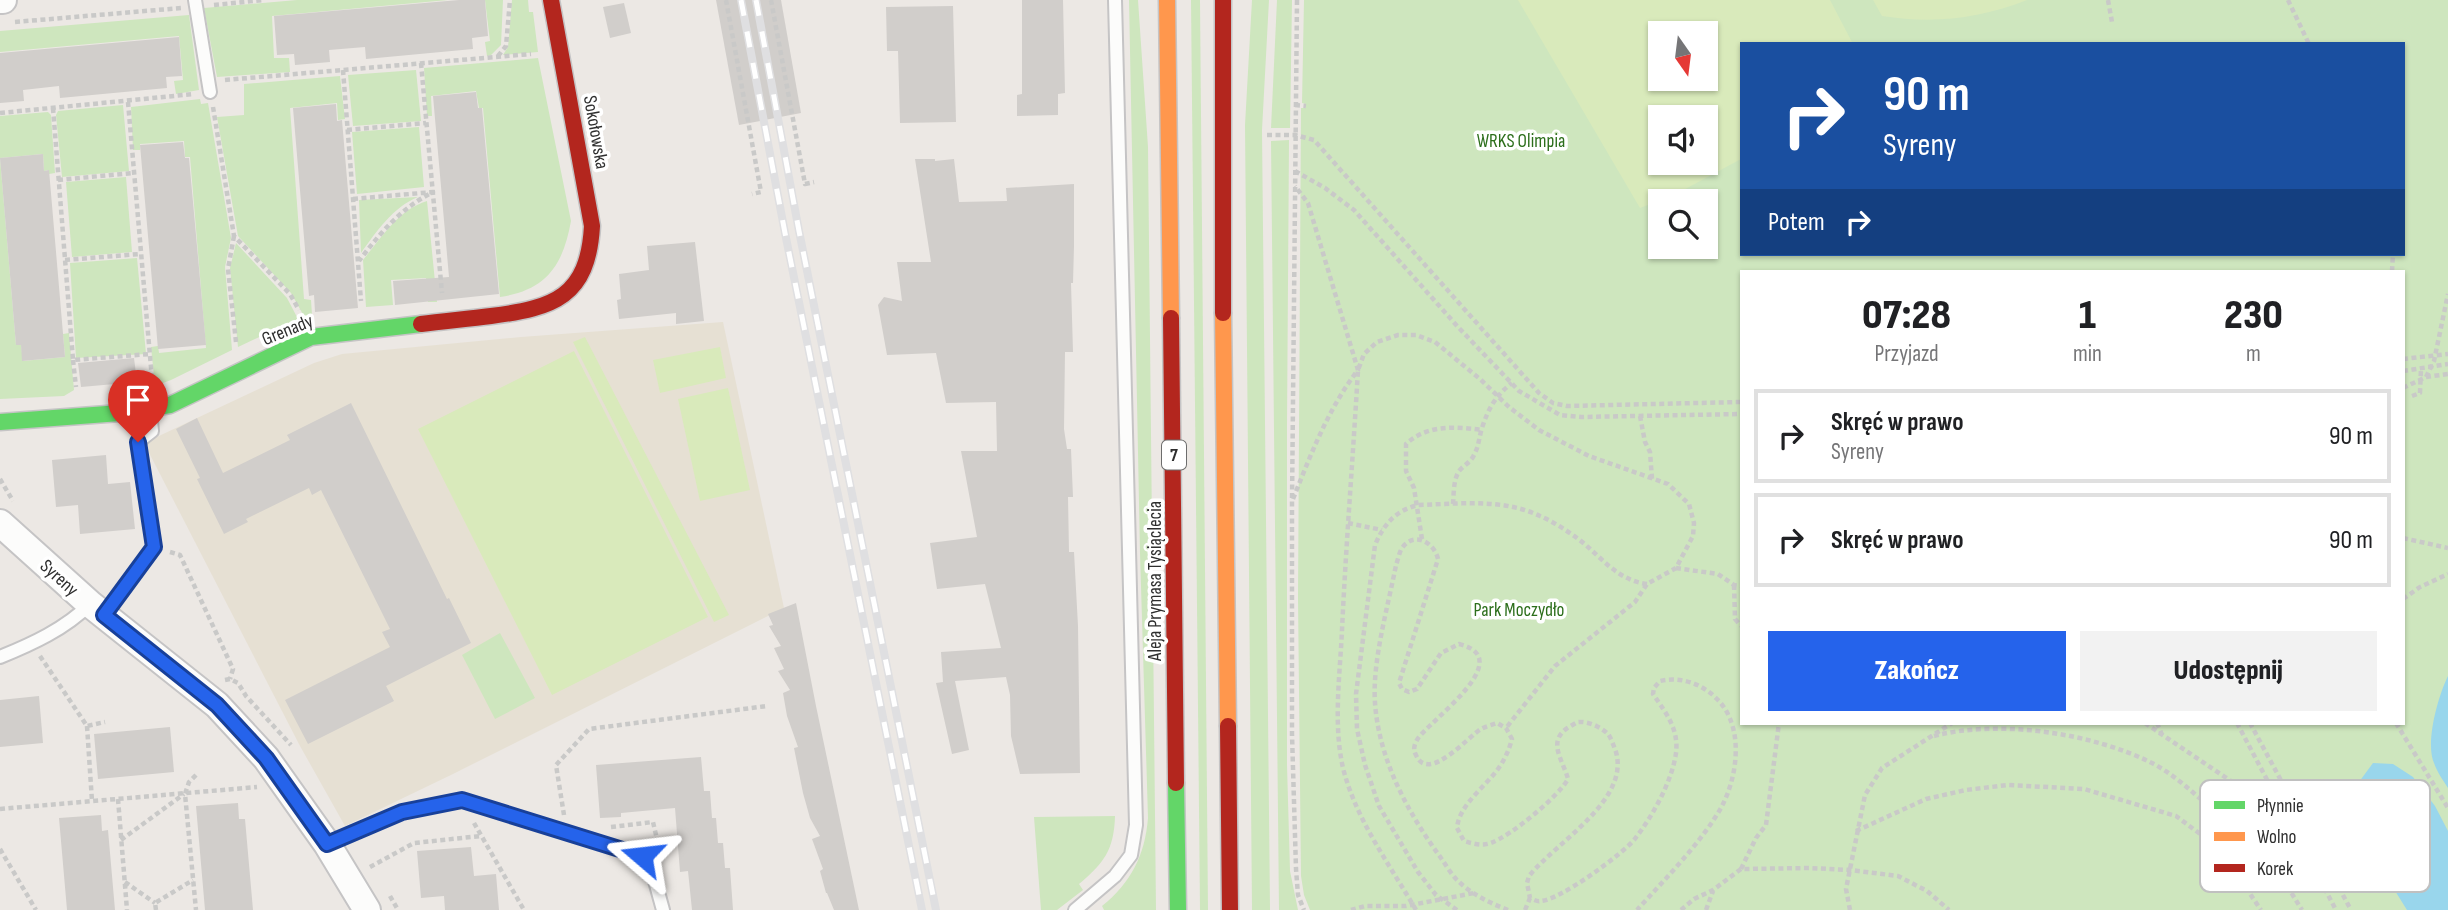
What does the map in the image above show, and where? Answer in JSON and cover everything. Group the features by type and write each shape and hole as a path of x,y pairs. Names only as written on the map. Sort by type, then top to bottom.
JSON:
{"main road":[{"name":"Sokołowska","path":"551,0 592,226 590,251 583,271"},
{"name":"Aleja Prymasa Tysiąclecia","path":"1167,0 1178,910"},
{"path":"1223,0 1223,339 1230,910"},
{"name":"Grenady","path":"0,422 150,410 170,405 312,337 471,319 538,308 562,298 583,271"}],"street":[{"name":"Syreny","path":"0,523 97,610 217,705 266,758 327,844 368,910"}],"lane":[{"path":"1075,910 1115,876 1131,855 1136,825 1115,0"},
{"path":"196,3 210,92"},
{"path":"0,657 32,644 77,618 97,610 154,547 138,442 152,431 150,410"},
{"path":"327,844 402,812 462,800 642,856 655,881 663,910"}],"path":[{"path":"5,8 262,0"},
{"path":"497,57 506,46 510,0"},
{"path":"726,0 761,192 752,194"},
{"path":"771,0 805,184 814,182"},
{"path":"1297,0 1292,720 1296,869 1298,895 1304,910"},
{"path":"2108,0 2112,22"},
{"path":"2288,0 2308,42"},
{"path":"0,113 210,92 222,80 533,54"},
{"path":"421,63 443,304"},
{"path":"343,70 362,312"},
{"path":"210,92 234,236 228,269 237,353"},
{"path":"128,102 153,390"},
{"path":"1295,105 1306,106"},
{"path":"53,108 77,398"},
{"path":"347,130 426,123"},
{"path":"1267,135 1294,135 1314,140 1539,393 1553,403 1740,402"},
{"path":"1295,171 1325,188 1353,210 1511,383 1527,396 1560,415 1581,417 1740,414"},
{"path":"58,180 133,173"},
{"path":"1295,186 1308,203 1358,370 1338,729 1343,768 1380,852 1416,910"},
{"path":"353,199 433,192"},
{"path":"358,262 390,221 412,203 433,192"},
{"path":"234,236 290,294 300,313"},
{"path":"65,260 140,254"},
{"path":"2413,396 2420,393 2423,378 2435,355 2448,294"},
{"path":"1292,503 1325,421 1339,395 1358,370 1364,354 1377,342 1398,335 1416,335 1435,342 1539,430 1567,446 1668,484 1689,504 1694,523 1693,537 1676,568 1647,584 1635,602 1555,666 1506,728"},
{"path":"73,360 150,354"},
{"path":"2405,359 2448,354"},
{"path":"2405,370 2448,363"},
{"path":"2421,368 2423,378"},
{"path":"2405,387 2423,378 2448,374"},
{"path":"1453,504 1455,481 1460,471 1473,458 1496,394 1511,383"},
{"path":"1640,416 1644,442 1650,452 1652,479"},
{"path":"1481,430 1433,428 1416,435 1406,444 1406,471 1415,488 1422,539 1437,554 1438,559 1399,682 1402,689 1409,692 1417,689 1440,653 1458,644 1470,648 1479,664 1476,677 1418,738 1414,748 1416,756 1426,764 1438,762 1482,729 1497,723 1506,728 1512,739 1508,754 1491,779 1461,812 1458,820 1457,828 1464,841 1478,845 1492,842 1517,827 1558,794 1568,779 1556,750 1557,739 1565,729 1578,722 1593,724 1609,735 1620,767 1611,791 1587,820 1529,876 1527,883 1530,898 1525,910"},
{"path":"1457,910 1442,900 1418,872 1379,806 1365,765 1357,729 1358,671 1375,545 1381,530 1394,515 1418,505 1513,505 1541,516 1577,538 1616,574 1633,583 1647,584"},
{"path":"1348,523 1381,530"},
{"path":"2405,538 2448,548"},
{"path":"1422,539 1413,539 1405,545 1396,565 1377,666 1375,703 1379,728 1389,765 1406,804 1457,880 1487,901 1508,910"},
{"path":"154,547 180,555 233,669 230,679"},
{"path":"1676,568 1718,574 1740,586"},
{"path":"2405,598 2448,574"},
{"path":"1734,585 1735,619 1740,625"},
{"path":"32,644 86,726 92,802"},
{"path":"1530,898 1539,902 1555,897 1592,874 1633,841 1656,804 1676,752 1671,719 1653,694 1654,688 1660,681 1679,678 1714,695 1723,705 1734,727 1736,748 1732,782 1722,807 1637,910"},
{"path":"556,765 589,729 767,706"},
{"path":"86,726 105,722"},
{"path":"1681,910 1741,869 1756,838 1766,825 1779,725"},
{"path":"1850,910 1846,889 1865,795 1882,768 1949,725"},
{"path":"2148,725 2229,780"},
{"path":"2158,725 2163,736"},
{"path":"2238,725 2267,780"},
{"path":"2251,725 2281,780"},
{"path":"2397,725 2448,808"},
{"path":"1934,736 1957,730 2029,729 2096,744 2153,764 2200,796"},
{"path":"196,775 189,782 185,794 196,910"},
{"path":"0,809 265,786 260,780"},
{"path":"1856,831 1926,799 1966,789 2008,785 2084,789 2176,816 2200,834"},
{"path":"121,840 185,794"},
{"path":"118,799 127,910"},
{"path":"462,800 524,910"},
{"path":"369,867 414,843 481,836"},
{"path":"0,849 36,910"},
{"path":"1741,869 1850,870 1898,876 1927,891 1949,910"},
{"path":"155,903 193,880"},
{"path":"125,882 155,903 156,910"},
{"path":"1706,910 1713,890"},
{"path":"2249,892 2261,910"},
{"path":"2290,892 2302,910"},
{"path":"2326,892 2336,910"},
{"path":"2341,892 2351,910"},
{"path":"1351,910 1365,906 1406,906 1475,893"}],"shaded area":[{"path":"723,322 784,608 345,826 300,746 144,443 314,363 342,354"}],"green space":[{"path":"297,0 448,0 272,16 274,58 289,58 290,72 217,77 204,8"},
{"path":"485,0 503,0 501,45 487,56 485,42 490,41"},
{"path":"512,0 528,0 529,12 533,12 538,52 503,55 508,47"},
{"path":"1129,0 1138,0 1148,147 1156,910 1104,910 1102,906 1121,888 1135,867 1144,844 1148,818"},
{"path":"1191,0 1200,0 1208,910 1200,910"},
{"path":"1252,0 1269,0 1262,130 1270,910 1252,910 1245,125"},
{"path":"1277,0 1292,0 1290,128 1271,128"},
{"name":"Park Moczydło","path":"1304,0 2448,0 2448,910 1310,910 1301,876 1298,598 1301,108 1306,108 1306,104 1302,103"},
{"path":"1518,0 1830,0 1852,42 1740,42 1740,160 1718,171 1718,105 1648,105 1648,175 1711,175 1685,189 1648,189 1648,205 1640,208"},
{"path":"1873,0 2027,0 1973,16 1919,20 1882,16"},
{"path":"189,15 199,90 176,94 174,81 183,80 179,36 0,52 0,31"},
{"path":"538,58 571,221 563,250 550,273 530,288 500,297 483,108 479,108 476,91 431,96 432,116 427,116 424,68"},
{"path":"416,70 421,121 353,126 348,75"},
{"path":"340,76 345,119 338,120 337,103 290,108 304,299 311,300 312,315 305,318 291,293 238,236 217,117 244,115 244,84"},
{"path":"200,99 201,104 208,103 231,238 225,267 232,350 155,386 151,347 158,346 159,353 206,348 190,157 185,157 184,141 140,144 140,150 133,150 131,107"},
{"path":"123,105 129,171 62,177 56,115 58,111"},
{"path":"48,112 51,115 55,173 44,171 43,154 0,158 0,116"},
{"path":"419,127 424,187 357,194 352,132"},
{"path":"1289,140 1287,765 1290,871 1298,910 1279,910 1271,141"},
{"path":"0,158 16,345 21,345 23,361 65,357 63,334 69,333 74,390 64,396 0,399"},
{"path":"126,177 132,252 72,257 66,182"},
{"path":"418,197 393,214 361,253 359,200"},
{"path":"427,201 437,302 428,302 426,278 391,280 393,305 366,307 363,260 399,218"},
{"path":"236,243 287,298 298,319 238,347 230,268"},
{"path":"137,258 146,354 76,358 70,263"},
{"path":"585,337 729,615 714,622 573,342"},
{"path":"720,347 726,378 660,393 653,360"},
{"path":"574,351 708,617 552,695 418,429"},
{"path":"728,388 750,490 700,501 678,399"},
{"path":"500,633 535,698 495,719 462,655"},
{"path":"1115,816 1110,847 1101,862 1079,884 1083,890 1057,910 1041,910 1034,817"}],"water":[{"path":"2448,676 2448,788 2435,766 2431,744 2440,695"},
{"path":"2373,763 2393,764 2415,780 2360,780"},
{"path":"2430,799 2448,831 2448,910 2407,910 2396,892 2430,892"}],"building":[{"path":"485,0 488,36 472,38 473,49 366,59 365,47 329,50 330,62 295,65 294,54 277,55 274,16"},
{"path":"716,0 781,0 801,113 739,125"},
{"path":"1022,0 1063,0 1065,93 1058,94 1058,115 1017,116 1017,95 1022,94"},
{"path":"624,3 631,33 610,38 603,7"},
{"path":"953,6 956,122 900,123 898,51 887,51 886,7"},
{"path":"179,37 182,76 166,77 167,88 60,98 59,86 23,90 24,101 0,103 0,53"},
{"path":"476,92 478,108 482,108 499,294 395,305 393,281 449,277 433,96"},
{"path":"336,104 337,121 342,120 358,308 315,312 314,295 309,296 293,108"},
{"path":"183,142 185,158 189,158 206,345 158,349 140,145"},
{"path":"43,154 44,171 49,170 65,357 22,361 21,345 16,345 0,158"},
{"path":"915,159 954,159 959,202 1007,201 1006,188 1074,184 1071,283 1073,352 1065,352 1064,429 1067,449 1071,449 1073,497 1068,497 1069,552 1074,552 1078,626 1080,773 1020,774 1011,736 1010,695 1006,677 955,681 969,750 952,754 936,683 943,682 941,652 1001,648 985,584 937,589 930,543 977,537 961,451 997,451 996,402 946,403 936,353 887,355 878,305 884,297 902,301 897,262 931,262"},
{"path":"695,242 704,321 676,324 676,313 619,319 619,274 649,270 647,246"},
{"path":"134,358 137,382 81,387 78,363"},
{"path":"351,403 471,643 386,686 394,701 308,744 285,700 390,647 382,632 390,629 321,490 312,495 309,488 246,519 248,522 224,534 176,429 197,418 223,473 290,440 287,435"},
{"path":"106,455 108,484 130,482 135,529 80,534 78,505 56,507 52,460"},
{"path":"796,603 859,910 834,910 826,893 820,871 823,869 812,839 820,836 810,818 803,793 794,748 798,747 787,716 783,693 790,690 778,671 784,669 774,648 781,646 769,626 773,625 768,614"},
{"path":"39,696 43,743 0,747 0,700"},
{"path":"170,727 174,772 98,779 94,734"},
{"path":"701,757 704,791 710,791 712,818 716,818 718,843 723,843 725,868 730,868 733,910 692,910 688,871 680,872 675,808 621,813 621,817 600,818 596,765"},
{"path":"238,803 239,819 245,819 253,910 205,910 196,806"},
{"path":"101,815 102,831 108,830 115,910 67,910 59,818"},
{"path":"471,847 474,876 496,874 499,910 445,910 444,896 421,898 417,851"}],"railway":[{"path":"741,0 785,233 922,910"},
{"path":"756,0 799,231 936,910"}],"traffic: fast":[{"path":"0,422 120,413 170,405 311,337 421,324"},
{"path":"1176,783 1178,910"}],"traffic: slow":[{"path":"1167,0 1171,318"},
{"path":"1223,313 1228,726"}],"traffic: jam":[{"path":"421,324 533,309 564,295 575,284 583,269 592,226 551,0"},
{"path":"1223,0 1223,313"},
{"path":"1171,318 1176,783"},
{"path":"1228,726 1230,910"}],"route":[{"path":"138,442 154,547 104,615 217,705 266,758 327,844 402,812 462,800 642,856"}],"park label":[{"name":"WRKS Olimpia","path":"1521,140"}]}
